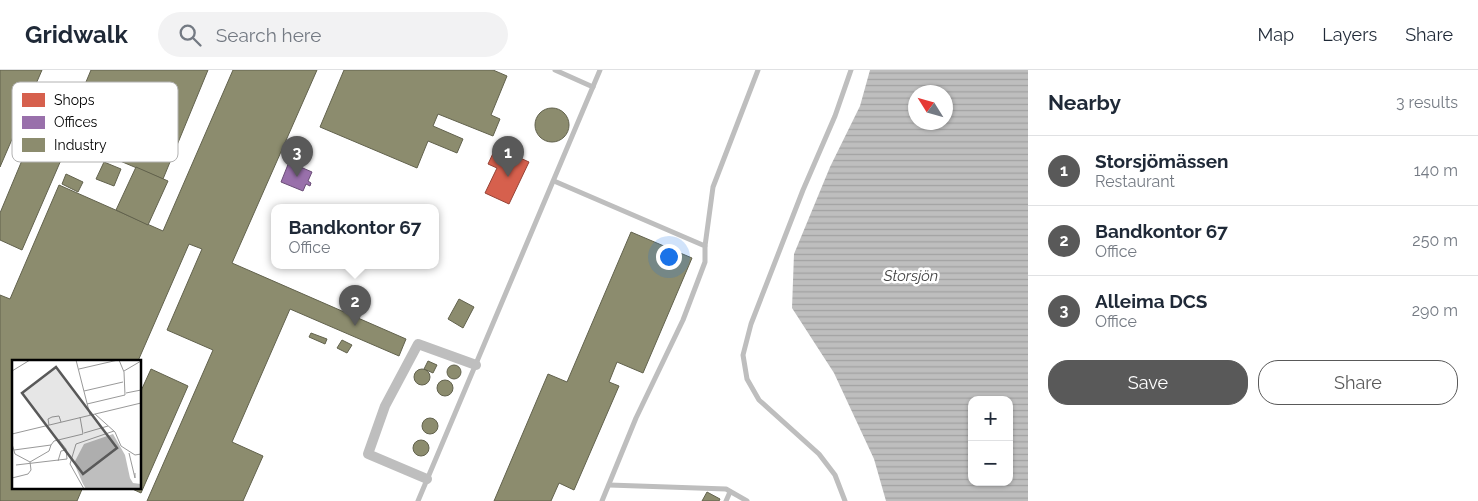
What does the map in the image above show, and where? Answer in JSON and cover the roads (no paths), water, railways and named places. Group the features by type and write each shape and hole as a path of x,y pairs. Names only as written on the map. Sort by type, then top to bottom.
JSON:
{"street":[{"path":"427,479 368,454 385,406 418,344 476,365"}],"lane":[{"path":"555,70 593,86"},
{"path":"418,501 600,70"},
{"path":"602,501 636,418 683,320 705,262 705,246 713,187 758,70"},
{"path":"845,501 835,475 818,454 759,400 747,379 743,355 751,324 803,190 835,116 851,70"},
{"path":"554,181 705,246"},
{"path":"609,485 726,489 747,501"},
{"path":"726,501 730,492"}],"water":[{"name":"Storsjön","path":"870,70 1028,70 1028,501 886,501 874,459 834,373 792,308 794,254 830,167 860,106"}],"place":[{"name":"Alleima DCS","path":"297,177"},
{"name":"Storsjömässen","path":"508,177"},
{"name":"Bandkontor 67","path":"355,326"}]}
